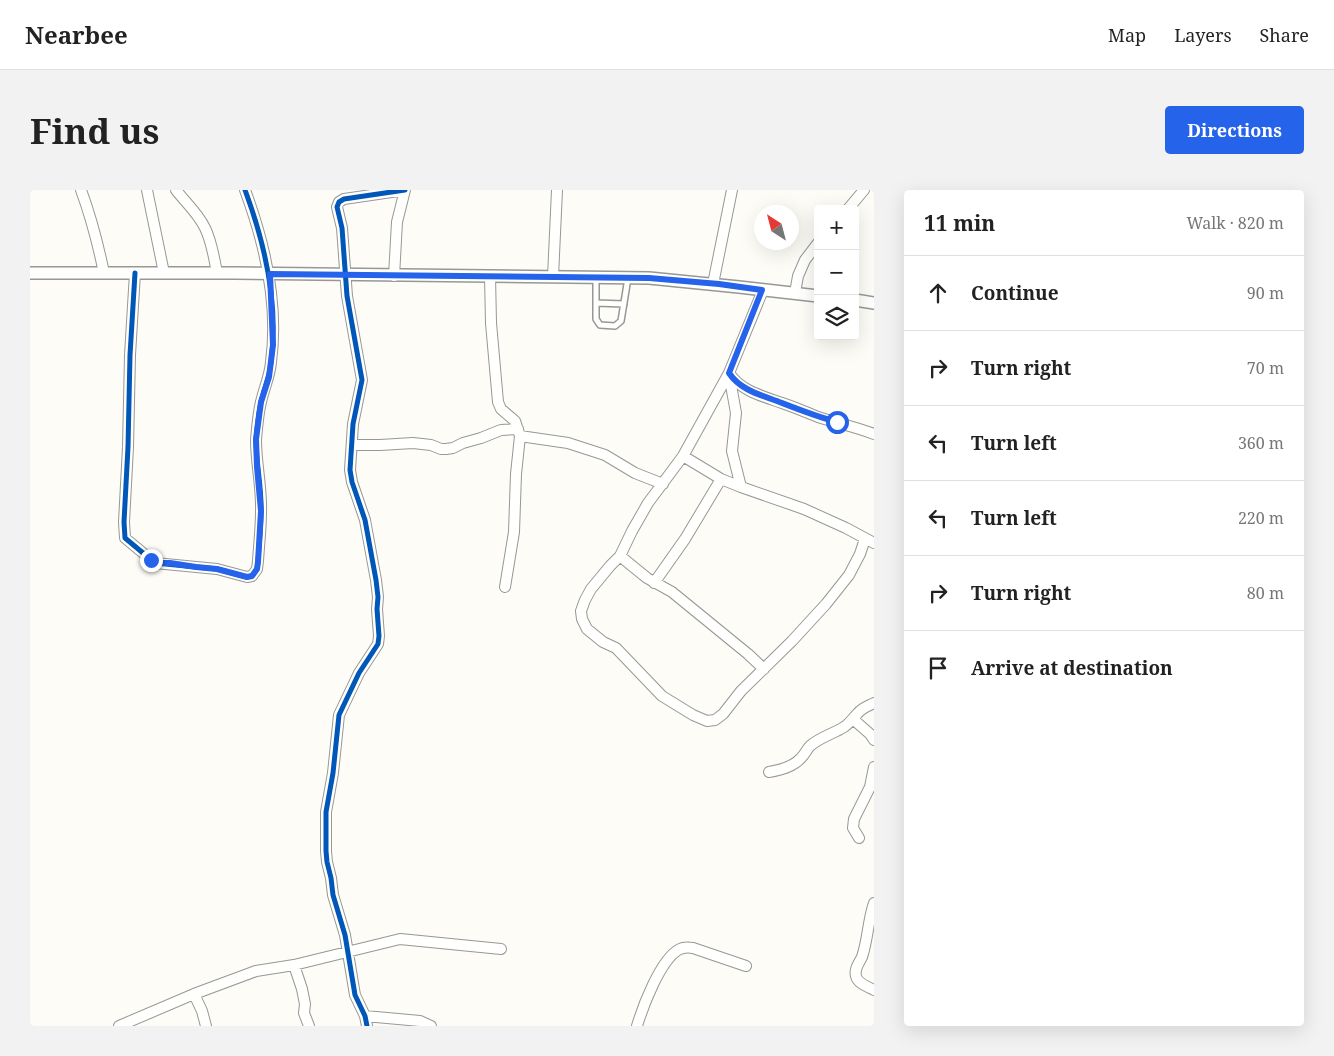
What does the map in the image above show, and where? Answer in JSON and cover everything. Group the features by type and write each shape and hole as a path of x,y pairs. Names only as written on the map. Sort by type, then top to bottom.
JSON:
{"street":[{"path":"81,190 88,208 104,273"},
{"path":"147,190 164,273"},
{"path":"176,190 205,227 217,273"},
{"path":"135,273 130,355 125,538 155,563 217,569 247,577 252,576 257,569 258,562 261,511 256,439 261,402 269,377 273,345 270,274 245,190"},
{"path":"394,276 397,222 405,190 344,199 339,202 336,207 342,228 350,313 362,380 353,424 350,470 352,482 365,520 376,580 379,636 378,644 359,673 339,715 333,772 326,812 327,862 333,894 345,935 355,995 366,1021 420,1020 431,1026"},
{"path":"553,277 557,190"},
{"path":"713,284 732,190"},
{"path":"851,205 864,190"},
{"path":"795,293 798,276 805,260 814,248"},
{"path":"30,273 345,274 649,278 814,295"},
{"path":"490,276 490,308 498,402 501,409 515,421 519,433 515,525 505,587"},
{"path":"683,456 721,479 804,510 846,528 870,541 849,574 826,604 741,691 716,720 707,720 693,715 662,696 616,648 603,642 587,629 582,619 581,611 592,589 620,556 648,503 683,456 729,373 762,290"},
{"path":"859,301 874,303"},
{"path":"729,373 734,380 758,396 874,434"},
{"path":"729,373 736,413 732,451 741,487"},
{"path":"352,445 413,443 446,449 454,448 501,430 568,443 596,452 605,455 635,473 663,484"},
{"path":"654,583 685,539 721,479"},
{"path":"620,556 654,583 672,592 764,669"},
{"path":"769,772 782,769 801,759 810,746 844,728 864,708 874,703"},
{"path":"854,720 874,740"},
{"path":"859,838 853,828 854,819 870,787 874,767"},
{"path":"874,903 865,945 856,968 856,976 859,982 874,990"},
{"path":"119,1026 194,994 256,972 294,965 400,939 501,949"},
{"path":"637,1026 643,1008 663,966 677,950 684,947 693,948 746,966"},
{"path":"294,965 302,989 305,1004 304,1013 309,1026"},
{"path":"194,994 202,1011 206,1026"}],"lane":[{"path":"596,278 597,322 600,325 615,326 621,321 628,278"},
{"path":"596,303 624,304"}],"cycle path":[{"path":"135,273 130,355 125,538 155,563 217,569 247,577 252,576 257,569 261,518 261,494 256,440 260,407 270,367 273,318 272,296 264,253 259,231 245,190"},
{"path":"367,1026 365,1016 355,995 345,935 333,895 326,851 326,812 333,773 339,715 359,673 378,644 379,636 376,580 365,520 352,482 350,470 353,424 362,380 347,296 342,228 337,207 339,202 344,199 405,190"}],"route":[{"path":"151,560 155,563 217,569 247,577 252,576 257,569 261,511 256,439 261,402 269,377 273,345 270,274 649,278 739,286 762,290 729,373 744,388 758,396 837,422"}]}
